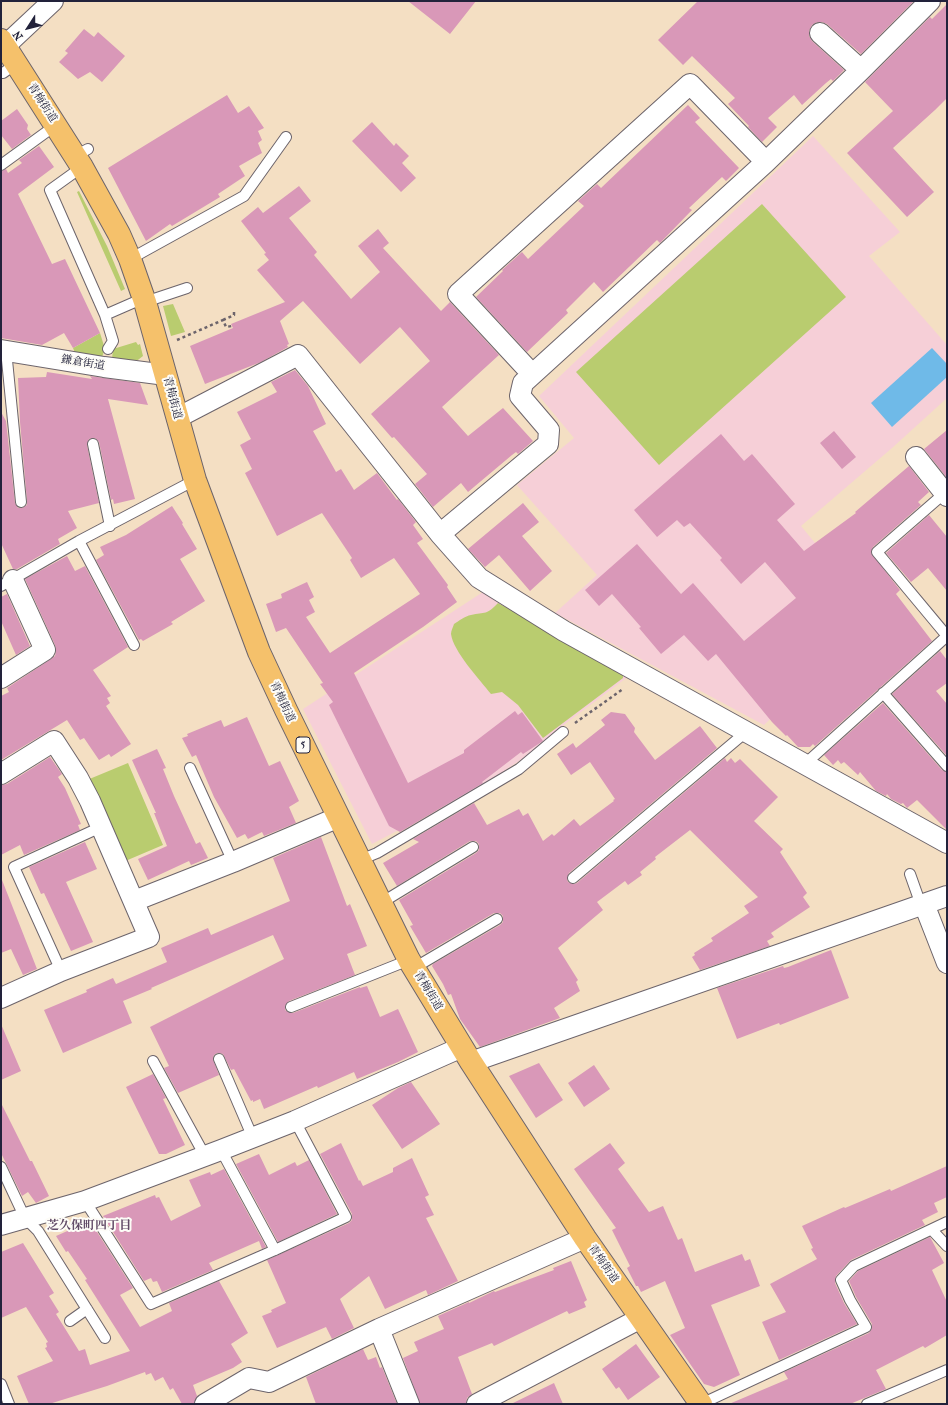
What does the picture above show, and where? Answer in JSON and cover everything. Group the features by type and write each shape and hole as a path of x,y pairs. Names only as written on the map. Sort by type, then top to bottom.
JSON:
{"main road":[{"name":"青梅街道","path":"6,56 82,158 119,234 145,300 195,480 259,652 339,818 412,964 467,1055 584,1238 701,1404"}],"street":[{"path":"6,56 53,1"},
{"path":"440,534 548,444 548,430 520,396 523,382 766,162 930,1"},
{"path":"820,33 861,70"},
{"path":"532,374 458,294 690,84 766,162"},
{"name":"鎌倉街道","path":"4,350 104,367 166,375"},
{"path":"177,418 298,355 440,534 479,578 564,631 947,844"},
{"path":"916,457 946,493"},
{"path":"1,678 45,650 7,583"},
{"path":"1,774 54,741 78,778 101,826 149,937 61,971 1,998"},
{"path":"134,901 339,818"},
{"path":"1,1224 85,1201 467,1055 947,896"},
{"path":"923,904 947,963"},
{"path":"205,1404 249,1378 269,1382 379,1329 584,1238"},
{"path":"477,1404 641,1318"},
{"path":"379,1329 409,1404"}],"lane":[{"path":"1,164 56,124"},
{"path":"130,259 244,196 286,137"},
{"path":"82,158 50,190 105,315 113,341 108,349"},
{"path":"105,315 145,300 187,288"},
{"path":"4,350 21,502"},
{"path":"93,444 110,526"},
{"path":"7,583 79,541 195,480"},
{"path":"805,764 947,636 877,552 946,493"},
{"path":"79,541 134,645"},
{"path":"883,694 947,766"},
{"path":"360,860 377,853 519,769 563,732"},
{"path":"573,878 746,732"},
{"path":"190,768 233,862"},
{"path":"61,971 14,867 101,826"},
{"path":"381,903 473,847"},
{"path":"910,874 923,904"},
{"path":"291,1007 412,964 497,919"},
{"path":"219,1059 253,1138"},
{"path":"153,1061 275,1250"},
{"path":"85,1201 151,1304 275,1250 346,1217 295,1121"},
{"path":"1,1167 25,1218 38,1231 106,1338"},
{"path":"701,1404 866,1327 850,1300 841,1280 854,1266 947,1222"},
{"path":"932,1230 947,1246"},
{"path":"70,1321 87,1309"},
{"path":"867,1404 947,1370"},
{"path":"1,1384 9,1404"}],"path":[{"path":"177,340 234,315 234,312"},
{"path":"223,320 226,327 232,326"},
{"path":"204,324 205,328"},
{"path":"563,732 643,674"}],"shaded area":[{"path":"813,136 900,232 869,256 947,345 947,398 892,448 801,526 877,618 764,725 555,613 597,575 517,485 574,438 539,396"},
{"path":"483,592 633,673 553,733 525,757 483,785 372,844 303,709"}],"green space":[{"path":"79,191 107,246 125,289 121,291 77,192"},
{"path":"762,204 846,297 659,465 576,372"},
{"path":"173,304 185,332 171,336 163,306"},
{"path":"100,333 105,349 102,357 75,353 73,348"},
{"path":"136,342 138,345 140,344 143,356 134,363 112,359 113,349"},
{"path":"498,603 623,671 623,678 543,738 518,705 502,692 491,694 462,657 453,641 451,634 454,624 464,617 488,611"},
{"path":"128,763 163,845 123,862 87,780"}],"water":[{"path":"932,348 947,364 947,377 892,427 871,403"}],"building":[{"path":"408,1 476,1 450,34"},
{"path":"698,1 914,1 861,54 827,24 817,22 812,25 809,31 809,36 812,41 844,70 833,81 831,79 826,83 802,105 794,95 768,118 777,127 762,142 728,104 735,98 692,56 683,65 658,40"},
{"path":"947,4 947,98 893,148 934,192 907,217 847,153 893,111 865,82 930,17 932,19"},
{"path":"84,29 94,37 98,32 125,56 102,82 90,72 78,79 59,62 68,53 65,51"},
{"path":"227,95 238,113 249,106 264,128 258,131 262,140 258,143 262,153 239,166 245,176 218,194 220,197 172,226 170,224 146,241 108,168"},
{"path":"688,105 700,118 695,122 739,168 726,181 722,177 689,208 692,210 660,243 657,240 603,292 594,282 566,310 568,313 527,352 476,297 522,252 528,259 584,206 578,201 597,184 601,188"},
{"path":"17,109 28,125 27,129 31,135 12,149 1,135 1,121"},
{"path":"372,122 394,146 396,143 409,156 402,163 416,178 401,192 352,141"},
{"path":"39,146 54,167 18,194 52,264 65,259 100,333 73,348 64,333 42,345 1,338 1,171 6,169 8,173 22,163 19,160"},
{"path":"299,186 311,201 289,218 317,252 314,255 351,299 380,272 358,246 378,229 389,243 383,248 441,311 450,302 499,355 442,407 468,436 503,408 533,441 518,454 516,452 512,455 468,492 461,483 433,507 415,484 427,474 371,414 430,361 400,327 360,364 303,301 280,321 289,344 287,345 288,347 261,362 205,384 190,346 233,328 231,324 285,302 257,270 269,260 264,254 266,253 241,221 258,207 263,213"},
{"path":"295,370 308,386 326,424 313,431 336,472 341,469 354,490 377,473 416,522 413,525 423,539 417,543 448,585 447,587 457,602 423,627 354,673 408,783 464,753 464,750 515,711 518,715 522,712 543,741 523,754 521,752 482,782 483,783 400,832 389,826 329,705 333,702 320,684 323,683 286,628 276,632 266,604 282,598 281,594 307,582 314,597 309,600 315,612 306,617 330,653 420,594 394,558 361,578 350,560 352,558 322,513 277,536 245,473 252,469 240,445 251,439 237,412 277,392 271,382"},
{"path":"47,372 92,379 90,376 140,383 148,405 108,399 135,499 114,504 113,499 111,500 99,442 95,438 89,439 87,445 99,503 68,511 77,528 58,539 60,544 17,569 13,569 1,543 1,412 6,421 15,503 18,508 22,508 27,505 27,501 20,422 18,378 46,377"},
{"path":"947,430 947,478 924,449"},
{"path":"834,431 856,457 842,469 820,443"},
{"path":"721,434 744,461 752,454 795,504 777,520 804,551 856,513 855,512 909,466 929,492 918,502 921,505 873,547 871,553 900,590 896,594 932,641 815,746 813,744 810,747 798,747 787,735 786,736 772,722 716,654 708,661 684,635 661,654 639,628 641,627 612,594 599,606 585,590 637,544 681,594 693,583 744,641 796,598 765,562 741,584 720,560 722,558 690,523 684,527 677,520 657,537 634,510"},
{"path":"523,503 539,522 522,536 552,571 530,591 499,555 485,567 468,549"},
{"path":"172,506 197,549 180,559 205,601 171,622 173,624 143,641 141,639 139,640 96,560 104,555 100,547 126,535"},
{"path":"929,515 947,537 947,591 928,568 911,582 886,553"},
{"path":"67,556 75,571 85,566 128,647 93,670 111,696 107,698 110,703 106,706 131,744 111,757 109,754 99,760 84,738 80,740 67,720 1,760 1,696 9,692 7,688 55,656 56,651 55,645 25,579"},
{"path":"7,594 30,646 16,655 1,621 1,597"},
{"path":"940,651 947,660 947,683 936,691 947,704 947,756 892,694"},
{"path":"883,703 942,770 947,772 947,830 917,800 907,808 903,803 901,804 891,799 887,794 886,796 876,791 860,772 858,775 844,762 841,764 838,760 833,765 824,755"},
{"path":"611,712 625,714 635,728 634,732 655,760 700,726 717,748 569,873 567,879 568,882 574,884 577,883 725,758 727,762 731,758 735,763 740,759 778,797 754,821 783,849 780,852 807,893 803,897 810,907 771,933 774,937 767,941 770,946 700,970 692,957 695,955 694,953 713,941 711,938 749,913 744,906 758,897 690,830 655,857 656,859 640,872 642,875 628,885 625,881 597,902 603,910 558,948 578,980 576,982 580,991 554,1008 560,1018 480,1047 460,1019 451,994 448,995 432,966 500,925 503,922 503,916 500,913 494,913 426,953 410,926 413,925 399,900 476,853 479,850 479,844 476,841 470,841 397,886 383,863 419,842 413,839 474,803 487,825 519,809 523,816 528,813 543,841 552,834 554,836 574,819 580,826 615,799 590,762 571,775 557,754 573,743 576,748 605,725 601,720"},
{"path":"247,717 269,766 280,761 299,801 289,807 296,823 264,836 262,832 248,839 245,834 237,838 214,797 196,755 192,757 182,738 188,736 187,734 221,720 224,727"},
{"path":"157,749 166,768 163,769 174,796 196,844 200,842 208,858 191,865 189,861 148,880 138,859 167,846 154,813 156,813 132,760"},
{"path":"50,757 62,774 58,777 65,788 81,824 78,825 80,830 24,855 20,845 1,855 1,785 7,784"},
{"path":"321,837 347,906 350,904 367,946 347,954 355,975 289,1001 285,1006 285,1010 293,1013 360,987 367,986 380,1017 398,1009 418,1052 357,1079 354,1072 264,1109 260,1099 253,1102 253,1100 251,1101 234,1069 231,1070 223,1054 217,1053 214,1055 213,1059 219,1075 178,1093 164,1068 169,1066 150,1027 284,959 273,935 123,1001 132,1023 63,1053 44,1010 87,992 86,990 113,978 116,984 167,962 161,948 208,928 211,935 290,901 273,858"},
{"path":"85,842 97,869 66,882 93,942 71,951 44,893 41,894 29,867"},
{"path":"1,880 37,969 23,975 11,949 1,953"},
{"path":"831,950 849,998 780,1025 779,1023 737,1039 717,988 783,966 784,968 788,967"},
{"path":"1,1024 21,1071 1,1080"},
{"path":"539,1063 563,1100 536,1118 509,1076"},
{"path":"594,1065 610,1089 584,1107 568,1083"},
{"path":"153,1074 166,1098 163,1099 185,1145 166,1154 159,1154 126,1087"},
{"path":"411,1082 440,1124 402,1149 372,1105 398,1088"},
{"path":"1,1103 49,1196 36,1203 28,1192 22,1196 1,1153"},
{"path":"341,1143 359,1181 360,1180 363,1186 393,1172 393,1168 412,1158 429,1195 425,1197 434,1215 426,1218 458,1281 428,1295 426,1290 385,1309 369,1276 340,1299 354,1328 332,1339 326,1327 277,1348 262,1316 272,1312 271,1310 286,1303 267,1260 349,1223 352,1220 352,1214 320,1154"},
{"path":"610,1143 625,1163 618,1169 649,1212 663,1206 678,1240 682,1238 695,1272 742,1254 745,1261 750,1259 760,1286 711,1305 740,1375 714,1387 704,1384 670,1335 685,1328 665,1281 641,1292 638,1286 636,1286 627,1268 630,1266 612,1230 616,1228 574,1169"},
{"path":"259,1154 269,1175 295,1162 297,1166 309,1160 337,1214 278,1242 236,1164"},
{"path":"947,1166 947,1197 934,1203 938,1212 922,1220 925,1225 851,1260 836,1276 835,1283 844,1303 857,1324 779,1360 762,1322 786,1312 770,1284 817,1259 811,1249 813,1248 802,1226 844,1207 845,1208 890,1189 891,1191"},
{"path":"224,1169 266,1247 262,1249 259,1241 209,1263 213,1270 162,1292 157,1281 153,1282 151,1278 144,1281 103,1216 155,1195 156,1198 159,1197 171,1221 201,1206 189,1180 210,1172 211,1175"},
{"path":"90,1221 133,1288 120,1295 140,1327 172,1311 169,1303 219,1281 248,1333 231,1344 242,1362 233,1368 193,1385 197,1396 194,1404 182,1404 173,1388 170,1390 163,1377 155,1381 151,1373 146,1375 145,1372 107,1386 49,1404 29,1404 17,1376 53,1361 45,1348 47,1347 46,1343 48,1342 26,1307 1,1318 1,1252 23,1243 54,1293 49,1296 59,1312 56,1314 79,1351 85,1349 90,1365 130,1351 85,1280 87,1279 68,1251 66,1252 56,1236"},
{"path":"930,1237 944,1263 932,1270 947,1302 947,1335 925,1348 923,1346 876,1370 886,1389 850,1404 729,1404 788,1379 784,1372 869,1333 872,1328 872,1324 856,1297 849,1281 858,1271"},
{"path":"571,1261 587,1300 584,1302 586,1307 569,1314 567,1311 494,1346 492,1343 458,1357 472,1394 467,1398 466,1404 420,1404 403,1358 418,1351 414,1342 444,1329 438,1316 494,1291 495,1292 554,1270 553,1268"},
{"path":"636,1344 660,1377 628,1400 619,1387 616,1389 602,1369"},
{"path":"363,1349 368,1360 376,1357 380,1368 382,1367 397,1404 316,1404 306,1377"},
{"path":"554,1383 563,1404 511,1404"}],"district":[{"name":"芝久保町四丁目","path":"89,1226"}]}
